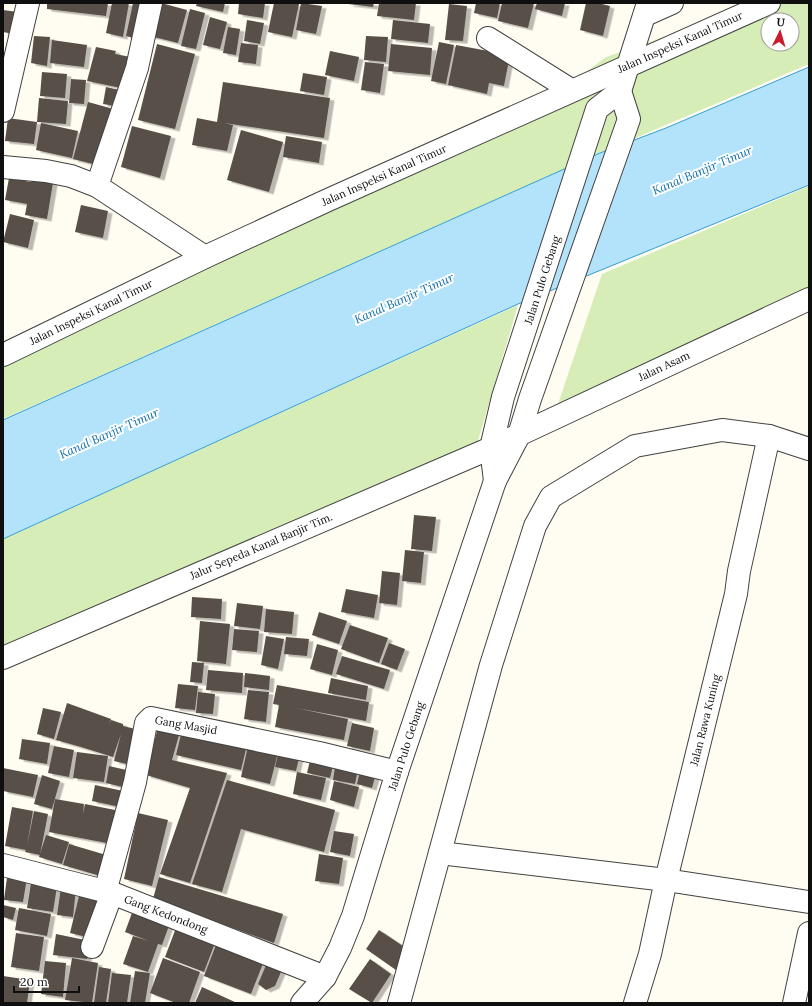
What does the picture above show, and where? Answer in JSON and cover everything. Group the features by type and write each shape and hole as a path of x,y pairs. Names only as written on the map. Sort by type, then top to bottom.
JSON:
{"street":[{"path":"3,111 28,3"},
{"path":"97,186 137,68 151,3"},
{"path":"646,9 672,3"},
{"name":"Jalan Inspeksi Kanal Timur","path":"3,355 204,257 571,90 769,3"},
{"name":"Jalan Pulo Gebang","path":"495,481 491,448 504,397 597,109 620,90 630,64 646,9"},
{"path":"488,38 571,90"},
{"name":"Jalan Pulo Gebang","path":"302,1003 324,977 340,948 353,916 397,772 495,481 519,435 530,399 629,119 620,90"},
{"path":"3,167 46,171 71,176 97,186 204,257"},
{"name":"Jalan Asam","path":"519,435 809,299"},
{"path":"399,1003 491,665 535,526 551,497 635,446 722,430 769,436 809,449"},
{"name":"Jalur Sepeda Kanal Banjir Tim.","path":"3,658 519,435"},
{"name":"Jalan Rawa Kuning","path":"635,1003 650,954 666,880 736,594 738,571 769,436"},
{"name":"Gang Masjid","path":"109,892 135,782 146,723 151,718 319,753 397,772"},
{"path":"440,853 666,880 809,902"},
{"name":"Gang Kedondong","path":"3,865 109,892 324,977"},
{"path":"92,946 109,892"},
{"path":"794,1003 809,933"}],"green space":[{"path":"762,3 809,3 809,64 600,153 3,419 3,355 557,94 606,57"},
{"path":"809,186 809,299 557,407 602,274"},
{"path":"518,305 477,444 3,657 3,539"}],"water":[{"name":"Kanal Banjir Timur","path":"809,67 809,185 518,304 3,539 3,420 600,153 666,128"}],"building":[{"path":"47,3 108,3 106,16 47,9"},
{"path":"112,3 129,3 123,37 106,33"},
{"path":"133,3 149,3 141,40 126,36"},
{"path":"161,3 187,10 178,43 150,36"},
{"path":"197,3 225,3 223,12 196,6"},
{"path":"239,3 265,3 263,18 238,14"},
{"path":"274,3 299,4 292,37 268,32"},
{"path":"301,3 322,6 316,34 296,30"},
{"path":"374,3 373,7 348,4"},
{"path":"379,3 416,3 414,20 377,16"},
{"path":"476,3 500,3 497,18 474,13"},
{"path":"502,3 534,3 528,28 498,21"},
{"path":"537,3 565,3 562,16 535,9"},
{"path":"586,3 598,3 610,6 603,36 580,30"},
{"path":"449,4 467,6 463,41 445,40"},
{"path":"190,9 205,13 196,49 181,46"},
{"path":"3,10 18,12 14,34 3,32"},
{"path":"210,17 227,22 220,49 203,45"},
{"path":"247,20 264,23 260,44 244,41"},
{"path":"393,20 430,24 428,43 391,39"},
{"path":"228,27 240,29 236,55 223,53"},
{"path":"34,36 50,37 47,66 31,63"},
{"path":"366,36 388,37 386,62 364,60"},
{"path":"52,40 87,45 84,67 50,63"},
{"path":"439,42 454,45 446,84 431,81"},
{"path":"241,43 258,45 256,64 238,62"},
{"path":"157,44 195,54 175,129 138,120"},
{"path":"391,44 432,48 430,75 388,71"},
{"path":"456,45 510,55 504,86 489,83 487,94 448,85"},
{"path":"96,47 116,51 115,54 136,58 126,89 87,81"},
{"path":"330,51 359,57 354,81 325,75"},
{"path":"365,62 384,64 380,93 361,90"},
{"path":"42,72 67,74 65,98 40,96"},
{"path":"303,73 327,77 324,95 300,91"},
{"path":"71,79 86,80 84,104 69,103"},
{"path":"223,82 330,98 324,138 224,123 233,125 227,151 192,145 197,118 217,122"},
{"path":"106,87 124,91 121,107 103,104"},
{"path":"39,98 68,101 66,124 37,122"},
{"path":"88,102 117,110 101,166 73,159"},
{"path":"8,118 37,122 34,144 5,141"},
{"path":"41,123 78,131 72,158 36,150"},
{"path":"132,126 171,136 160,178 121,167"},
{"path":"241,130 283,142 269,192 227,180"},
{"path":"286,136 322,142 319,163 283,157"},
{"path":"33,173 54,177 47,219 25,215 27,204 5,200 9,178 31,182"},
{"path":"81,205 108,211 103,238 75,232"},
{"path":"10,214 34,220 28,248 3,242"},
{"path":"414,515 436,517 432,551 411,549"},
{"path":"405,550 424,552 421,583 402,581"},
{"path":"382,571 400,573 397,605 379,603"},
{"path":"346,589 378,595 374,618 341,612"},
{"path":"192,597 222,599 221,619 191,617"},
{"path":"237,603 263,606 260,629 234,626"},
{"path":"266,609 294,612 292,634 264,632"},
{"path":"319,612 347,621 339,644 312,635"},
{"path":"200,621 230,624 226,664 197,661"},
{"path":"350,625 388,638 379,663 341,649"},
{"path":"234,629 259,631 257,652 232,650"},
{"path":"266,636 284,639 278,669 261,665"},
{"path":"286,637 309,639 307,656 284,654"},
{"path":"389,643 405,649 397,670 381,664"},
{"path":"317,644 338,650 332,675 310,669"},
{"path":"342,656 390,670 384,689 336,674"},
{"path":"192,662 204,663 202,683 190,682"},
{"path":"208,670 243,673 242,693 206,690"},
{"path":"245,673 270,676 269,690 244,687"},
{"path":"331,678 368,686 366,700 328,693"},
{"path":"178,684 198,686 195,710 175,708"},
{"path":"277,685 369,702 366,721 296,708 348,719 344,740 275,727 279,705 273,704"},
{"path":"248,690 269,692 266,722 244,719"},
{"path":"198,692 215,694 213,714 196,713"},
{"path":"67,703 111,719 109,725 111,720 123,724 123,726 144,731 135,766 114,761 121,734 113,757 56,740"},
{"path":"43,708 61,712 54,739 37,734"},
{"path":"159,723 181,728 172,760 227,773 190,883 160,874 190,788 146,775"},
{"path":"352,723 374,728 370,751 347,746"},
{"path":"183,726 248,741 241,770 176,755"},
{"path":"22,739 50,743 47,764 19,759"},
{"path":"54,746 74,750 69,777 48,773"},
{"path":"248,746 278,753 270,784 241,777"},
{"path":"279,750 300,754 296,771 275,767"},
{"path":"77,752 108,756 104,782 73,778"},
{"path":"312,752 335,758 330,778 307,773"},
{"path":"336,761 359,765 355,784 333,780"},
{"path":"109,766 135,772 131,789 106,783"},
{"path":"361,766 377,770 372,788 357,784"},
{"path":"3,768 38,775 33,797 3,791"},
{"path":"297,772 326,778 321,800 293,794"},
{"path":"42,775 60,781 52,809 34,804"},
{"path":"227,780 335,810 324,852 241,829 222,892 192,884"},
{"path":"334,781 359,787 354,807 330,800"},
{"path":"95,785 128,792 125,808 92,801"},
{"path":"55,799 84,804 83,814 85,804 125,812 117,845 49,832"},
{"path":"12,807 33,811 27,846 34,811 48,814 40,855 25,852 26,850 5,846"},
{"path":"138,813 168,820 152,886 124,879"},
{"path":"334,831 354,834 350,856 330,852"},
{"path":"46,835 69,842 62,864 39,857"},
{"path":"69,844 113,857 107,878 63,865"},
{"path":"319,854 343,858 339,884 315,881"},
{"path":"8,870 28,872 23,902 4,900"},
{"path":"32,876 58,880 53,912 27,908"},
{"path":"159,877 283,914 274,943 153,899"},
{"path":"61,887 76,889 73,917 57,915"},
{"path":"81,888 106,894 95,939 70,933"},
{"path":"3,905 16,908 13,920 3,917"},
{"path":"19,908 51,914 47,936 15,930"},
{"path":"133,910 170,923 162,945 158,944 148,972 123,964 133,936 149,941 125,932"},
{"path":"179,920 218,935 204,972 165,957"},
{"path":"379,930 409,950 396,970 366,949"},
{"path":"16,933 44,937 39,971 11,967"},
{"path":"56,934 90,941 87,959 53,955"},
{"path":"219,937 266,956 251,994 204,976"},
{"path":"72,958 98,963 92,1003 65,1000"},
{"path":"163,958 200,972 189,1003 176,1003 150,993"},
{"path":"269,958 284,965 275,986 266,990 258,984"},
{"path":"370,959 391,974 372,1003 349,989"},
{"path":"45,961 66,963 63,997 41,994"},
{"path":"99,967 111,969 106,1003 94,1003"},
{"path":"135,971 150,973 145,1003 130,1003"},
{"path":"112,973 131,975 127,1003 108,1003"},
{"path":"3,976 30,980 27,1003 3,1003"},
{"path":"202,987 237,1003 195,1003"}]}
